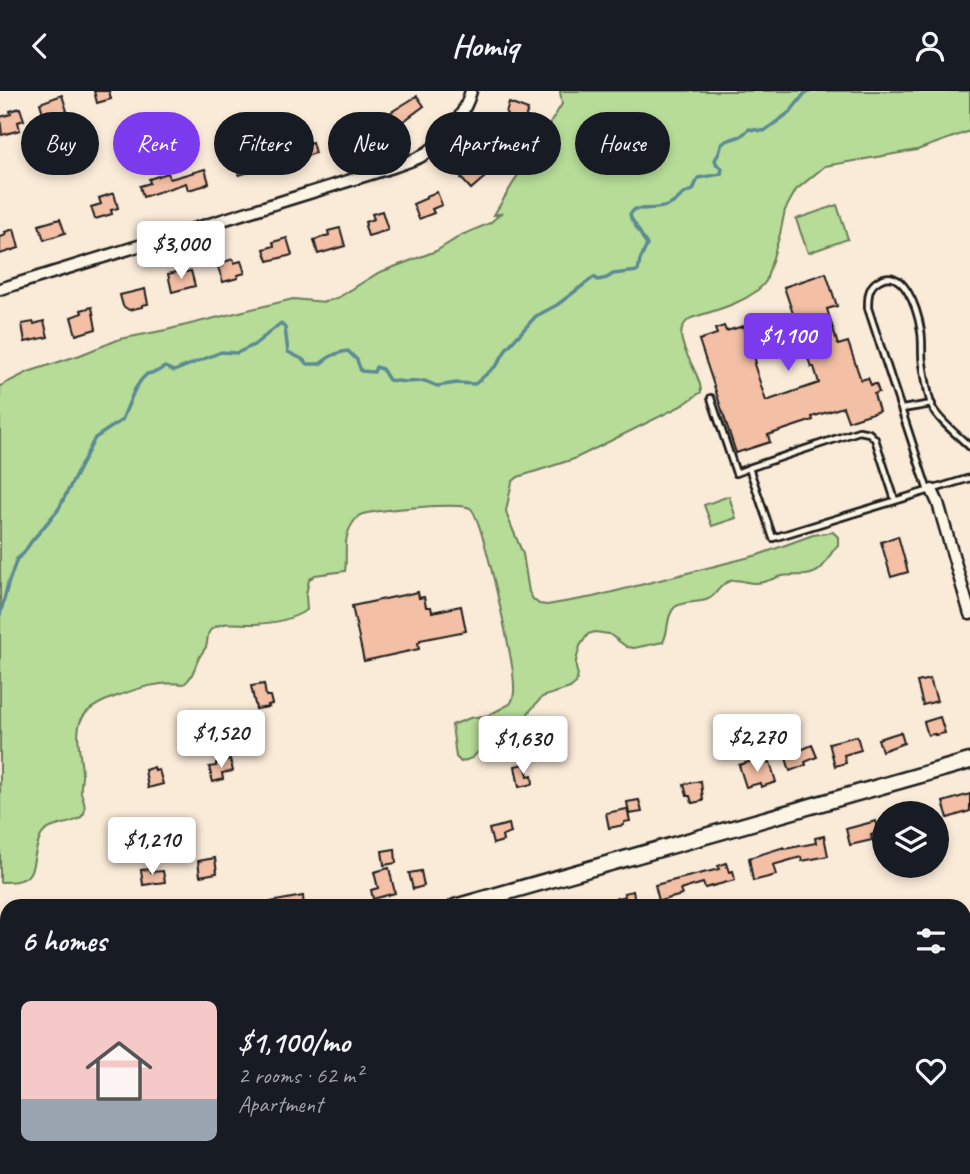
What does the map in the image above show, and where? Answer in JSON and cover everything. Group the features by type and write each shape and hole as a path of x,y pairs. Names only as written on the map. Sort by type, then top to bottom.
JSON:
{"street":[{"path":"0,289 421,156 442,140 459,119 471,91"},
{"path":"930,490 938,504 970,614"},
{"path":"483,899 970,761"}],"lane":[{"path":"930,490 868,308 872,286 885,278 895,278 903,283 916,313 921,328 923,364 933,408 970,447"},
{"path":"711,398 736,473 859,431 869,433 875,439 895,500"},
{"path":"902,409 932,404"},
{"path":"749,468 773,538 970,478"}],"green space":[{"path":"560,91 970,91 970,131 917,150 825,166 796,190 785,210 766,281 743,300 691,318 684,325 682,343 696,373 701,392 683,405 574,459 518,477 512,482 506,511 523,554 529,592 539,604 593,597 758,555 813,535 833,532 838,537 838,545 824,565 806,575 782,576 759,583 730,581 710,598 678,605 670,614 663,642 634,648 627,647 609,634 588,634 580,646 576,661 576,683 570,688 542,697 528,713 529,725 522,734 495,740 472,758 461,762 456,757 452,725 489,715 510,704 514,690 502,613 475,516 470,508 463,506 435,506 363,514 358,516 348,533 345,571 315,575 309,580 307,610 276,622 229,623 213,628 192,675 184,684 158,684 133,690 102,702 84,716 78,733 84,813 75,820 43,833 28,876 13,882 0,882 0,386 28,372 120,339 293,299 325,302 339,297 378,273 436,251 462,235 490,223 500,214 494,215 518,175 561,175 561,112 557,112 562,104"},
{"path":"837,205 848,239 808,253 796,219"},
{"path":"729,496 736,518 712,526 704,505"}],"building":[{"path":"94,91 109,91 111,99 97,103"},
{"path":"62,95 67,111 43,112 40,103"},
{"path":"417,96 424,106 411,116 411,112 391,112"},
{"path":"509,103 528,110 527,112 506,112"},
{"path":"20,108 20,130 2,135 0,117 11,114 10,111"},
{"path":"205,169 209,183 188,190 186,183 143,197 140,186 150,183 149,179 162,175 169,175 170,179 184,175 200,175 200,170"},
{"path":"464,175 487,175 471,189 461,178"},
{"path":"437,192 442,205 432,209 434,213 419,219 413,204"},
{"path":"114,193 118,208 111,210 112,214 95,219 91,207 101,204 99,198"},
{"path":"382,211 388,230 368,236 365,222 374,219 372,214"},
{"path":"60,219 65,233 44,240 39,225"},
{"path":"340,228 345,246 318,254 314,240 329,235 328,231"},
{"path":"14,229 19,248 0,254 0,237"},
{"path":"287,238 292,255 268,261 264,249 274,246 273,242"},
{"path":"233,259 234,263 241,261 245,273 223,282 218,267 222,266 221,263"},
{"path":"191,271 195,286 172,292 168,274"},
{"path":"826,273 837,306 827,309 838,345 848,342 861,380 868,378 871,385 876,384 879,392 874,394 879,411 848,421 843,407 768,435 770,442 736,453 699,340 717,334 715,329 724,326 726,331 744,326 766,401 819,383 784,287"},
{"path":"145,289 148,304 129,310 123,306 120,295"},
{"path":"92,307 96,329 76,335 71,317"},
{"path":"44,321 48,337 25,342 22,324"},
{"path":"898,536 908,572 891,577 881,542"},
{"path":"418,592 419,598 424,597 426,607 431,607 432,612 461,606 466,631 420,640 419,649 364,661 352,606"},
{"path":"930,679 937,701 923,705 917,682"},
{"path":"264,684 266,696 270,696 272,704 256,709 251,686"},
{"path":"940,717 945,733 928,735 924,722"},
{"path":"735,726 737,733 743,731 747,746 729,751 723,729"},
{"path":"901,732 904,743 882,751 878,739"},
{"path":"857,736 861,750 844,755 846,763 835,766 829,743"},
{"path":"812,745 817,757 790,771 786,758"},
{"path":"230,759 233,771 222,773 223,779 213,782 209,767"},
{"path":"759,759 761,765 770,762 776,782 761,787 760,783 746,787 739,765"},
{"path":"525,764 528,776 532,775 533,784 519,787 515,766"},
{"path":"154,767 155,771 159,770 163,784 148,788 145,770"},
{"path":"701,781 703,801 692,803 684,784"},
{"path":"970,794 970,811 949,818 949,801 946,801"},
{"path":"639,800 642,812 629,814 627,802"},
{"path":"627,809 630,821 609,828 606,813"},
{"path":"872,822 872,840 850,845 846,829"},
{"path":"509,824 511,833 502,836 503,841 493,844 489,829"},
{"path":"824,836 828,856 802,861 801,857 773,865 776,875 753,881 749,858 784,847 816,843 815,838"},
{"path":"395,849 396,863 384,865 382,851"},
{"path":"215,858 217,873 200,876 198,861"},
{"path":"726,863 729,872 733,871 735,880 705,888 703,883 680,890 682,895 658,899 655,885 719,869 718,866"},
{"path":"389,868 395,893 373,899 371,890 378,888 374,872"},
{"path":"150,869 151,872 163,871 165,882 143,885 141,870"},
{"path":"421,871 424,886 413,889 409,873"},
{"path":"633,891 634,899 613,899 625,896 624,893"}],"waterway":[{"path":"0,615 17,559 58,510 95,438 122,420 134,391 147,374 165,367 174,371 221,352 237,353 254,345 281,323 285,328 288,352 308,364 320,364 333,355 348,351 357,360 361,371 374,372 376,367 382,369 389,380 425,381 437,386 475,384 497,365 507,348 536,316 557,305 594,277 598,280 613,274 638,271 647,245 631,218 630,214 635,209 665,207 693,190 698,178 721,174 722,168 715,160 721,145 741,136 749,129 764,131 790,112 805,93 812,91"}]}
